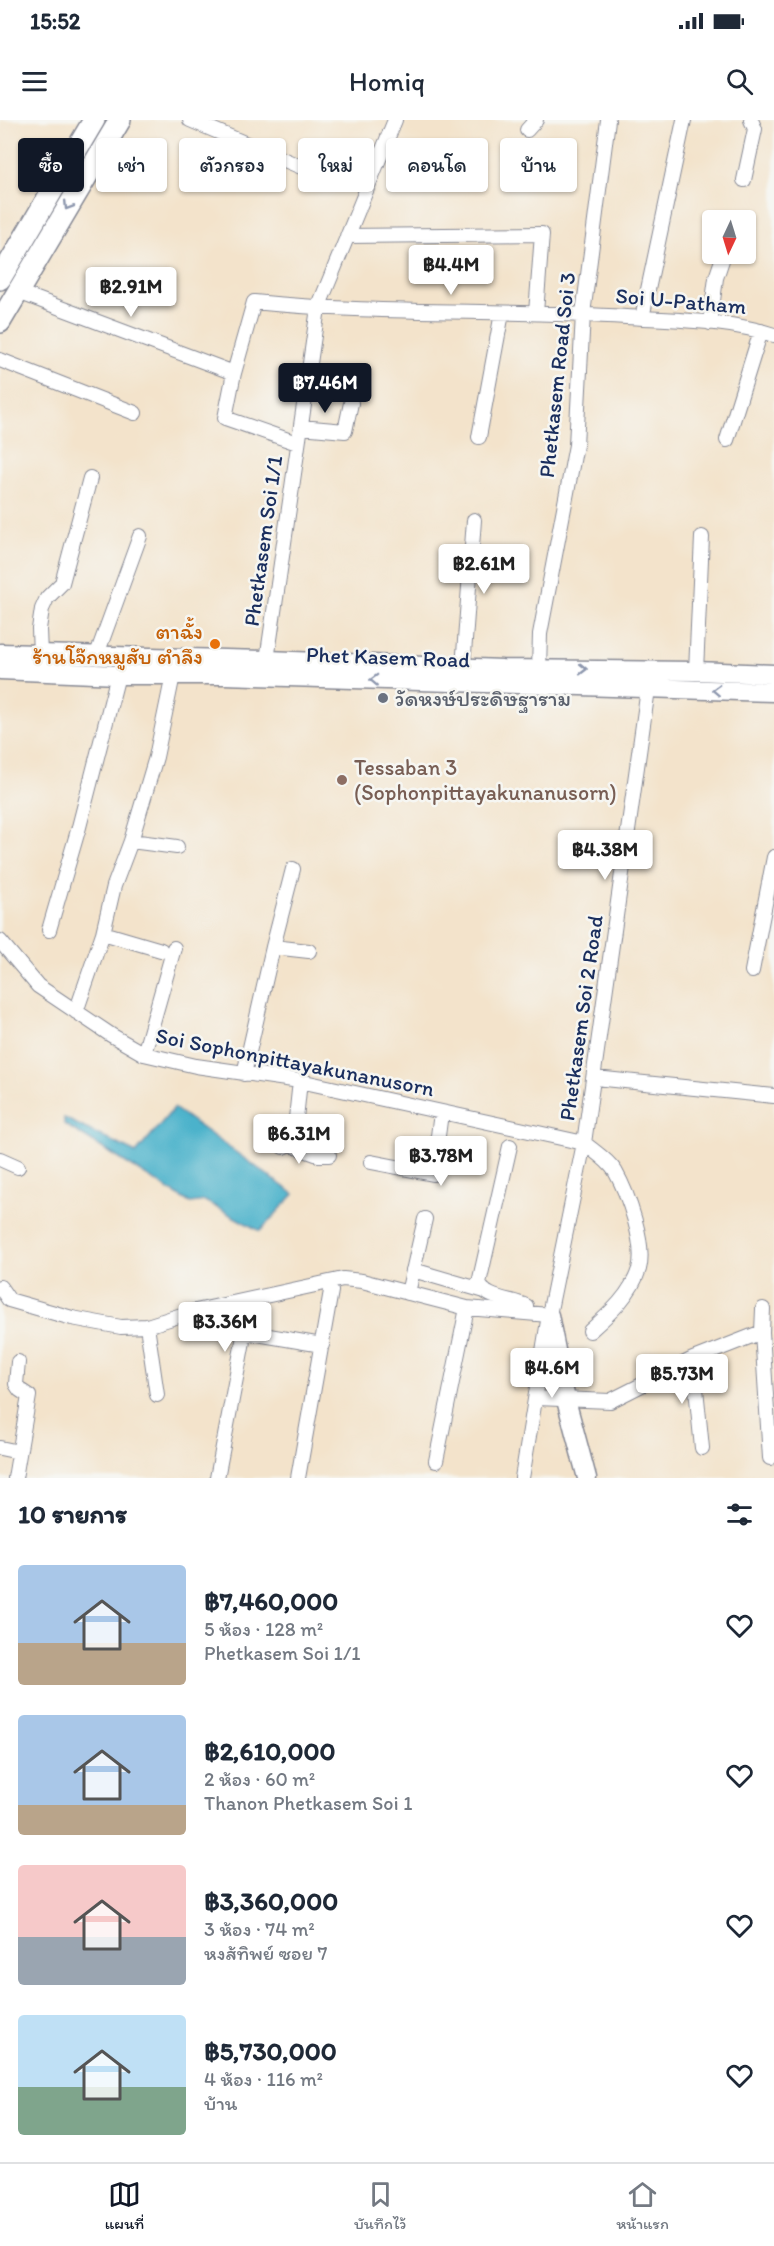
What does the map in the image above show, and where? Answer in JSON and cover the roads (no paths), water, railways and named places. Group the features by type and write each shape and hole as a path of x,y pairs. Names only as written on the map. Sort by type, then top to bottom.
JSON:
{"main road":[{"path":"0,279 94,120"},
{"path":"0,322 120,120"},
{"name":"Phet Kasem Road","path":"0,654 96,657 225,668 500,677 648,688 774,692"},
{"name":"Phet Kasem Road","path":"0,670 173,675 267,660 463,667 500,677 539,669 774,674"},
{"path":"549,1315 566,1400 587,1478"}],"street":[{"path":"190,120 298,166"},
{"name":"Phetkasem Soi 1/1","path":"267,660 318,308 395,120"},
{"name":"Phetkasem Road Soi 3","path":"539,669 540,634 576,445 584,314 608,120"},
{"path":"642,318 684,120"},
{"path":"744,180 755,129 751,120"},
{"path":"347,236 542,234 536,313"},
{"path":"710,323 716,278 721,264"},
{"path":"18,292 234,373 225,418 297,443"},
{"name":"Soi U-Patham","path":"234,373 254,302 318,308 584,314 736,324 767,333"},
{"path":"479,437 502,313"},
{"path":"727,440 767,333"},
{"path":"0,360 135,413"},
{"path":"301,427 345,431 351,403"},
{"path":"40,655 39,629 42,609 47,598 62,583 90,478"},
{"path":"463,667 474,520"},
{"path":"96,657 140,536"},
{"path":"696,671 702,537"},
{"path":"50,930 80,827 118,675"},
{"path":"76,1012 103,933 114,886 131,841 156,757 173,675"},
{"name":"Phetkasem Soi 2 Road","path":"522,1478 549,1315 595,1078 648,688"},
{"path":"131,841 177,847"},
{"path":"752,971 774,857"},
{"path":"244,1074 293,869"},
{"path":"103,933 168,949 144,1054"},
{"name":"Soi Sophonpittayakunanusorn","path":"0,940 33,982 122,1042 144,1054 196,1066 300,1081 584,1143"},
{"path":"273,947 309,951"},
{"path":"595,1078 774,1096"},
{"path":"300,1081 288,1143 318,1155 329,1155"},
{"path":"371,1162 433,1174 441,1113"},
{"path":"584,1143 614,1170 626,1196 637,1230 641,1254 639,1270 631,1287 607,1316 590,1331"},
{"path":"485,1291 479,1286 479,1279 510,1146"},
{"path":"0,1159 18,1167"},
{"path":"408,1293 425,1219"},
{"path":"413,1270 485,1291 526,1306 525,1313"},
{"path":"0,1287 9,1300 72,1318 121,1327 147,1326 191,1312 343,1279 362,1281 466,1308 549,1315"},
{"path":"298,1478 331,1291"},
{"path":"436,1461 466,1308"},
{"path":"763,1309 762,1332 770,1458"},
{"path":"147,1326 157,1395"},
{"path":"537,1398 610,1401 693,1359 762,1332"},
{"path":"217,1478 244,1336 251,1333 322,1345"},
{"path":"693,1359 702,1448"},
{"path":"15,1478 29,1396 15,1384 18,1362"},
{"path":"0,1448 19,1452"}],"water":[{"path":"174,1108 294,1194 260,1231 205,1201 190,1203 64,1124 64,1118 136,1153"}],"place":[{"name":"ตาฉั้ง ร้านโจ๊กหมูสับ ตำลึง","path":"215,644"},
{"name":"วัดหงษ์ประดิษฐาราม","path":"383,698"},
{"name":"Tessaban 3 (Sophonpittayakunanusorn)","path":"342,780"}]}
